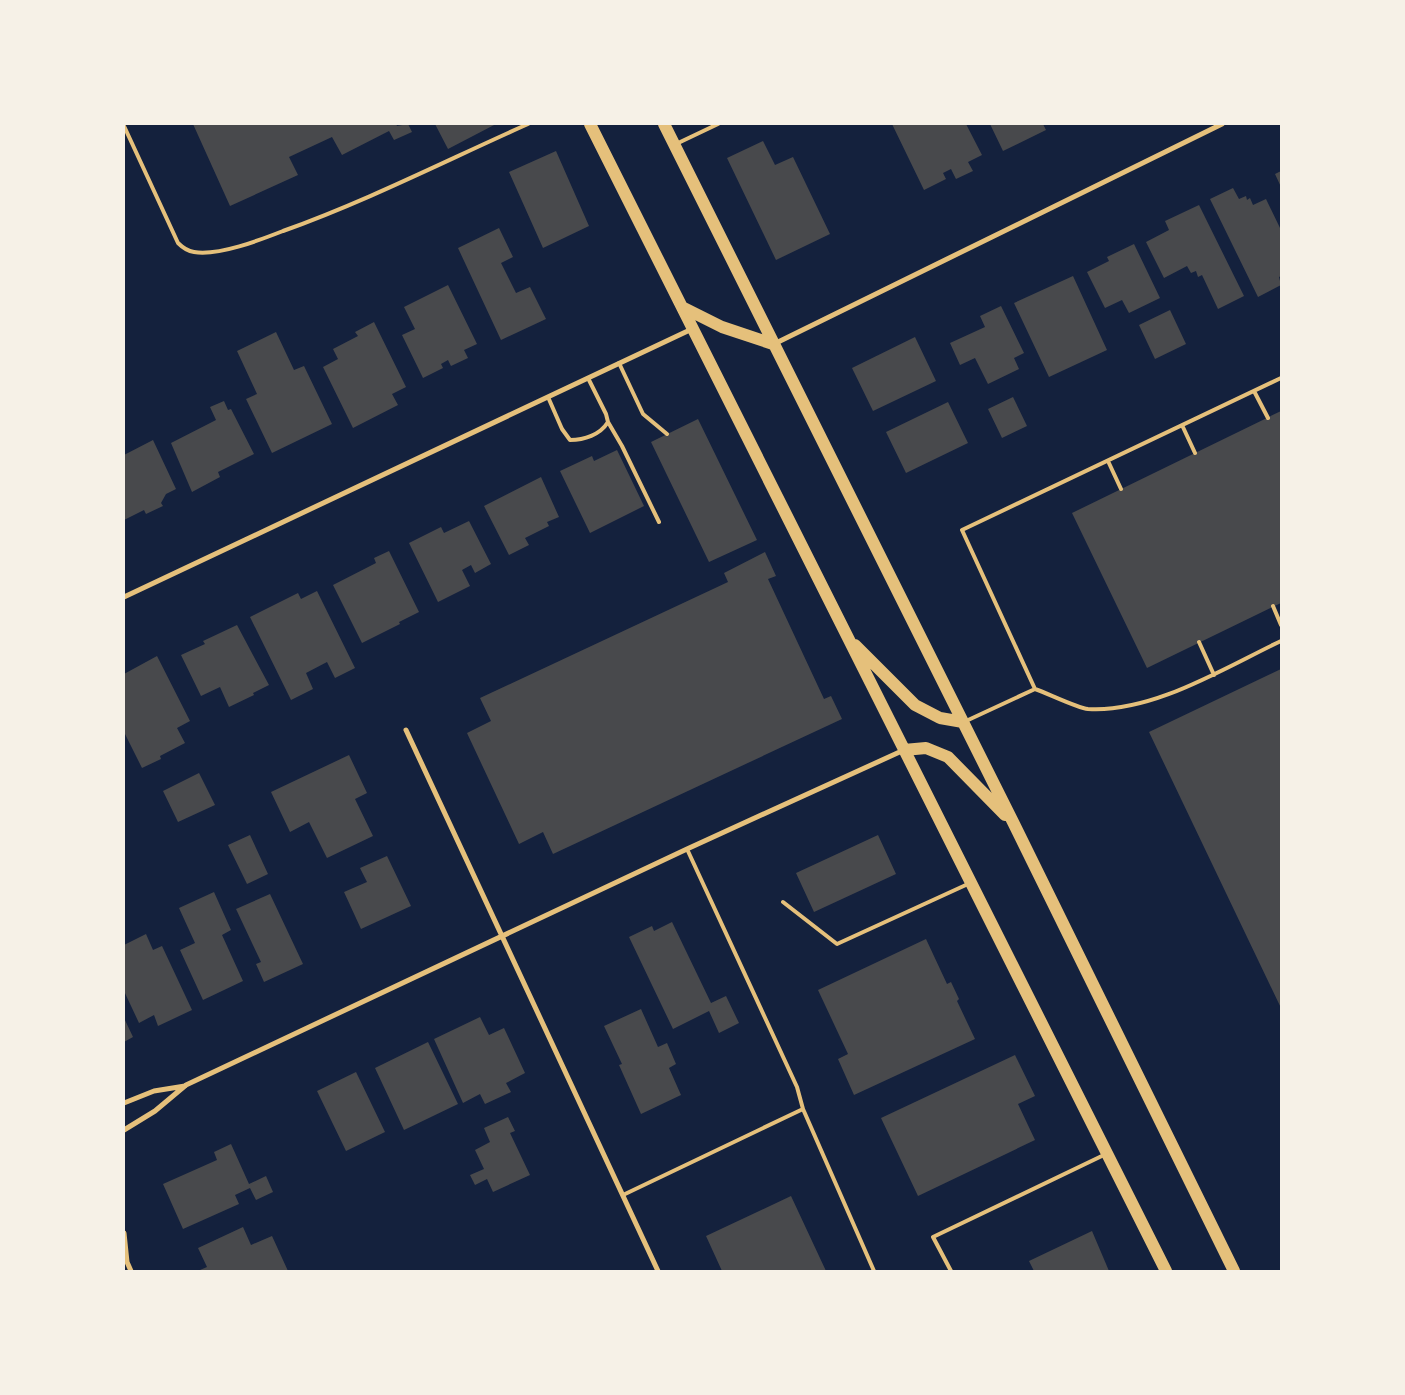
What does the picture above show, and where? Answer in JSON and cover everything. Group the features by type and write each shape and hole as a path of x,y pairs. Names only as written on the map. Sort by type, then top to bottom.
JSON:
{"main road":[{"path":"590,124 1166,1271"},
{"path":"664,124 1014,824 1234,1271"},
{"path":"682,307 722,327 773,344"},
{"path":"847,636 915,706 940,718 963,722"},
{"path":"904,750 926,748 948,757 1014,824"}],"street":[{"path":"773,344 1222,124"},
{"path":"124,597 692,328"},
{"path":"406,730 658,1271"},
{"path":"124,1130 155,1111 186,1085 687,849 904,750"},
{"path":"124,1103 154,1091 186,1085"},
{"path":"124,1233 125,1260 131,1271"}],"lane":[{"path":"124,126 178,243 185,250 206,252 256,241 330,214 528,124"},
{"path":"674,145 718,124"},
{"path":"619,363 643,414 667,434"},
{"path":"588,378 608,422 660,522"},
{"path":"1281,378 962,530 1035,689 1087,709 1130,706 1164,696 1214,675 1281,641"},
{"path":"1254,391 1268,418"},
{"path":"548,397 562,430 570,440 582,440 604,428 608,422"},
{"path":"1182,425 1196,453"},
{"path":"1108,461 1121,489"},
{"path":"1273,606 1281,626"},
{"path":"1199,642 1214,675"},
{"path":"963,722 1035,689"},
{"path":"687,849 798,1087 803,1109 874,1271"},
{"path":"783,902 837,944 970,883"},
{"path":"623,1195 803,1109"},
{"path":"951,1271 933,1236 1106,1153"}],"building":[{"path":"193,124 396,124 397,126 408,124 412,132 394,140 389,131 342,155 332,137 289,157 298,175 230,206"},
{"path":"435,124 496,124 448,149"},
{"path":"892,124 966,124 982,155 968,162 973,171 956,179 951,169 943,173 946,179 924,190"},
{"path":"990,124 1043,124 1046,130 1003,151"},
{"path":"763,141 775,165 793,157 830,234 776,260 727,158"},
{"path":"556,151 589,226 543,248 509,172"},
{"path":"1281,171 1281,187 1275,174"},
{"path":"1233,188 1239,199 1246,196 1247,200 1250,198 1253,205 1266,199 1281,230 1281,276 1279,277 1281,285 1258,297 1210,199"},
{"path":"1199,205 1244,296 1218,309 1202,275 1198,277 1196,271 1191,273 1187,266 1164,278 1146,242 1169,230 1165,221"},
{"path":"499,228 513,257 501,263 516,293 530,287 546,319 501,340 458,248"},
{"path":"1134,244 1160,298 1129,313 1122,300 1105,308 1087,272 1109,261 1107,257"},
{"path":"1073,276 1107,350 1049,377 1014,303"},
{"path":"448,285 477,344 464,350 468,358 451,366 448,360 441,364 443,368 423,378 402,335 415,329 404,307"},
{"path":"1001,306 1024,353 1014,358 1019,369 988,384 975,358 960,365 950,343 985,327 980,316"},
{"path":"1170,310 1186,344 1155,359 1139,325"},
{"path":"374,322 406,387 392,394 398,405 353,428 323,367 338,359 333,349 358,336 355,332"},
{"path":"276,332 294,370 304,366 332,424 272,453 246,399 257,394 237,351"},
{"path":"915,337 936,381 873,411 852,368"},
{"path":"1013,397 1027,426 1002,438 988,409"},
{"path":"224,401 228,410 231,409 254,454 218,472 220,477 192,492 171,443 216,420 210,407"},
{"path":"948,402 968,443 906,473 886,432"},
{"path":"1281,411 1281,603 1147,668 1072,513"},
{"path":"698,419 757,540 709,562 651,442"},
{"path":"153,440 176,489 166,494 161,503 163,506 146,514 144,510 124,520 124,455"},
{"path":"617,450 644,506 590,533 560,471 592,456 594,461"},
{"path":"541,477 559,517 547,522 549,526 525,538 529,545 509,555 484,506"},
{"path":"469,521 491,564 475,573 471,565 462,570 470,586 438,602 409,543 441,527 444,533"},
{"path":"389,551 419,612 362,643 333,585 376,563 374,558"},
{"path":"765,552 776,576 768,579 824,699 831,696 842,719 553,854 543,832 519,844 467,733 491,721 480,698 728,582 724,573"},
{"path":"317,591 355,668 335,678 327,662 306,673 313,689 291,700 250,617 298,593 301,599"},
{"path":"237,625 269,685 253,693 254,695 229,707 220,687 201,696 181,655 205,644 203,641"},
{"path":"157,656 190,721 177,728 185,743 160,756 161,759 142,768 124,732 124,674"},
{"path":"1281,669 1281,1008 1149,732"},
{"path":"349,755 367,793 355,799 373,836 327,858 309,822 290,832 271,792"},
{"path":"199,773 215,805 178,822 163,791"},
{"path":"250,835 268,874 247,884 228,845"},
{"path":"878,835 896,874 814,912 796,873"},
{"path":"387,856 411,906 361,929 344,892 367,882 360,868"},
{"path":"214,892 231,930 222,935 243,981 203,1000 180,950 195,943 179,908"},
{"path":"270,894 303,964 264,982 256,964 261,962 236,909"},
{"path":"672,922 711,1003 726,996 739,1023 719,1033 709,1011 673,1029 629,937 652,926 654,931"},
{"path":"146,934 153,950 162,946 192,1010 158,1026 154,1015 139,1023 124,991 124,945"},
{"path":"926,939 947,984 951,982 959,999 957,1001 975,1039 854,1095 838,1059 848,1054 818,990"},
{"path":"641,1009 658,1047 667,1043 676,1064 669,1068 681,1095 641,1114 619,1065 622,1064 604,1026"},
{"path":"480,1017 489,1035 504,1028 525,1073 506,1083 511,1092 485,1104 480,1094 463,1103 434,1039"},
{"path":"124,1018 133,1037 124,1042"},
{"path":"428,1042 458,1104 404,1130 375,1068"},
{"path":"1015,1055 1035,1096 1018,1104 1035,1140 918,1196 881,1118"},
{"path":"356,1072 385,1132 346,1151 317,1091"},
{"path":"508,1117 515,1131 510,1133 530,1175 493,1192 487,1179 475,1185 470,1175 484,1169 475,1150 490,1142 484,1128"},
{"path":"231,1144 249,1184 266,1176 273,1192 256,1200 250,1188 235,1195 239,1204 183,1229 163,1184 217,1160 214,1152"},
{"path":"791,1196 826,1271 722,1271 706,1236"},
{"path":"243,1227 251,1245 272,1236 288,1271 201,1271 207,1267 198,1248"},
{"path":"1092,1231 1109,1271 1034,1271 1029,1261"}]}
